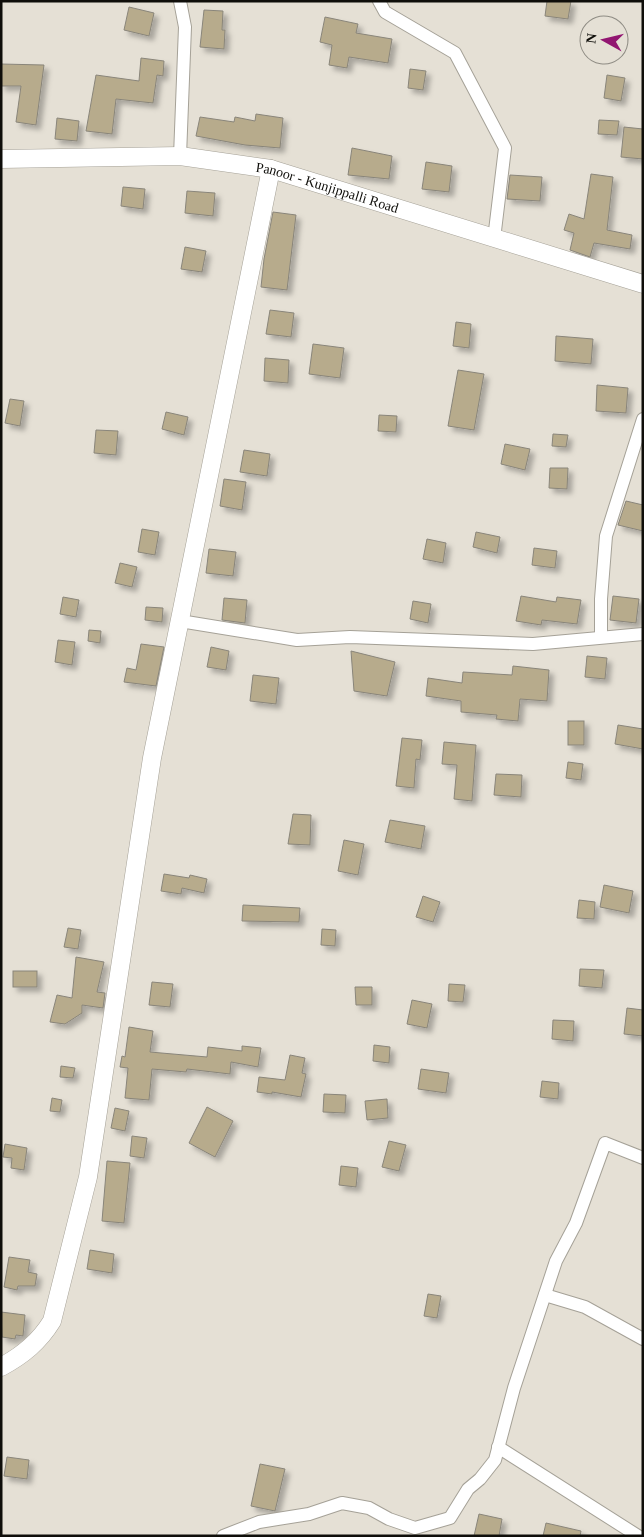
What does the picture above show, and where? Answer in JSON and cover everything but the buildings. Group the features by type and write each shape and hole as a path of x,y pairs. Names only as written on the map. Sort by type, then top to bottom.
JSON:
{"street":[{"path":"180,1 185,27 180,156"},
{"path":"379,1 385,12 455,53 506,148 494,239"},
{"name":"Panoor - Kunjippalli Road","path":"1,159 180,156 271,169 643,284"},
{"path":"1,1367 28,1350 42,1337 52,1321 88,1177 152,758 271,169"},
{"path":"601,636 601,599 606,536 643,419"},
{"path":"180,621 297,640 350,637 533,644 601,636 643,634"},
{"path":"223,1536 259,1522 309,1514 342,1503 369,1508 416,1528 450,1518 468,1489 480,1479 495,1460 514,1388 556,1261 576,1223 605,1143 643,1158"},
{"path":"545,1295 585,1307 643,1339"},
{"path":"498,1447 638,1536"}]}
